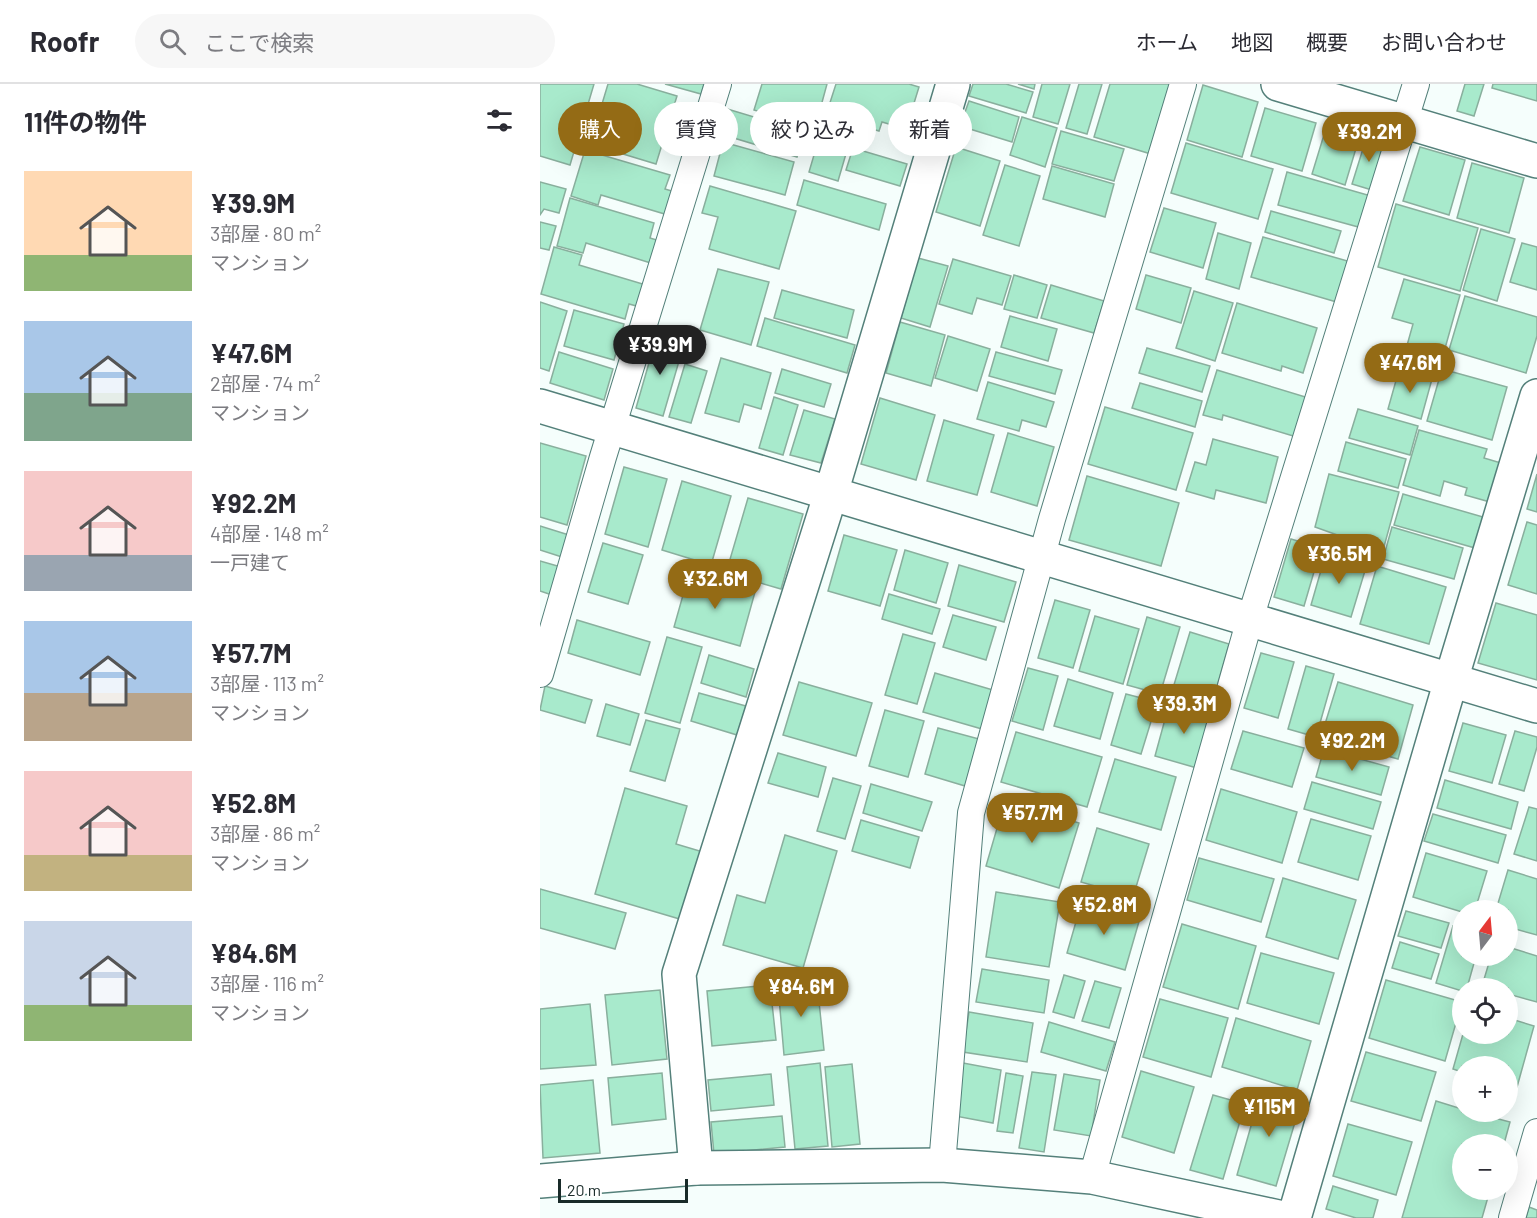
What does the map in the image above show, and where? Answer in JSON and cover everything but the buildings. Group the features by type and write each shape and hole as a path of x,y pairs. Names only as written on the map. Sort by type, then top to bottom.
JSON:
{"street":[{"path":"696,1168 679,974 831,493 953,84"},
{"path":"1278,84 1537,161"},
{"path":"1294,1218 1451,680 1537,396"},
{"path":"540,406 1537,706"},
{"path":"540,1181 696,1168 942,1165 1092,1177 1283,1218"}],"lane":[{"path":"540,674 612,428 718,84"},
{"path":"942,1165 971,813 1042,557 1183,84"},
{"path":"1092,1177 1250,619 1416,84"},
{"path":"1512,1218 1537,1132"}]}
